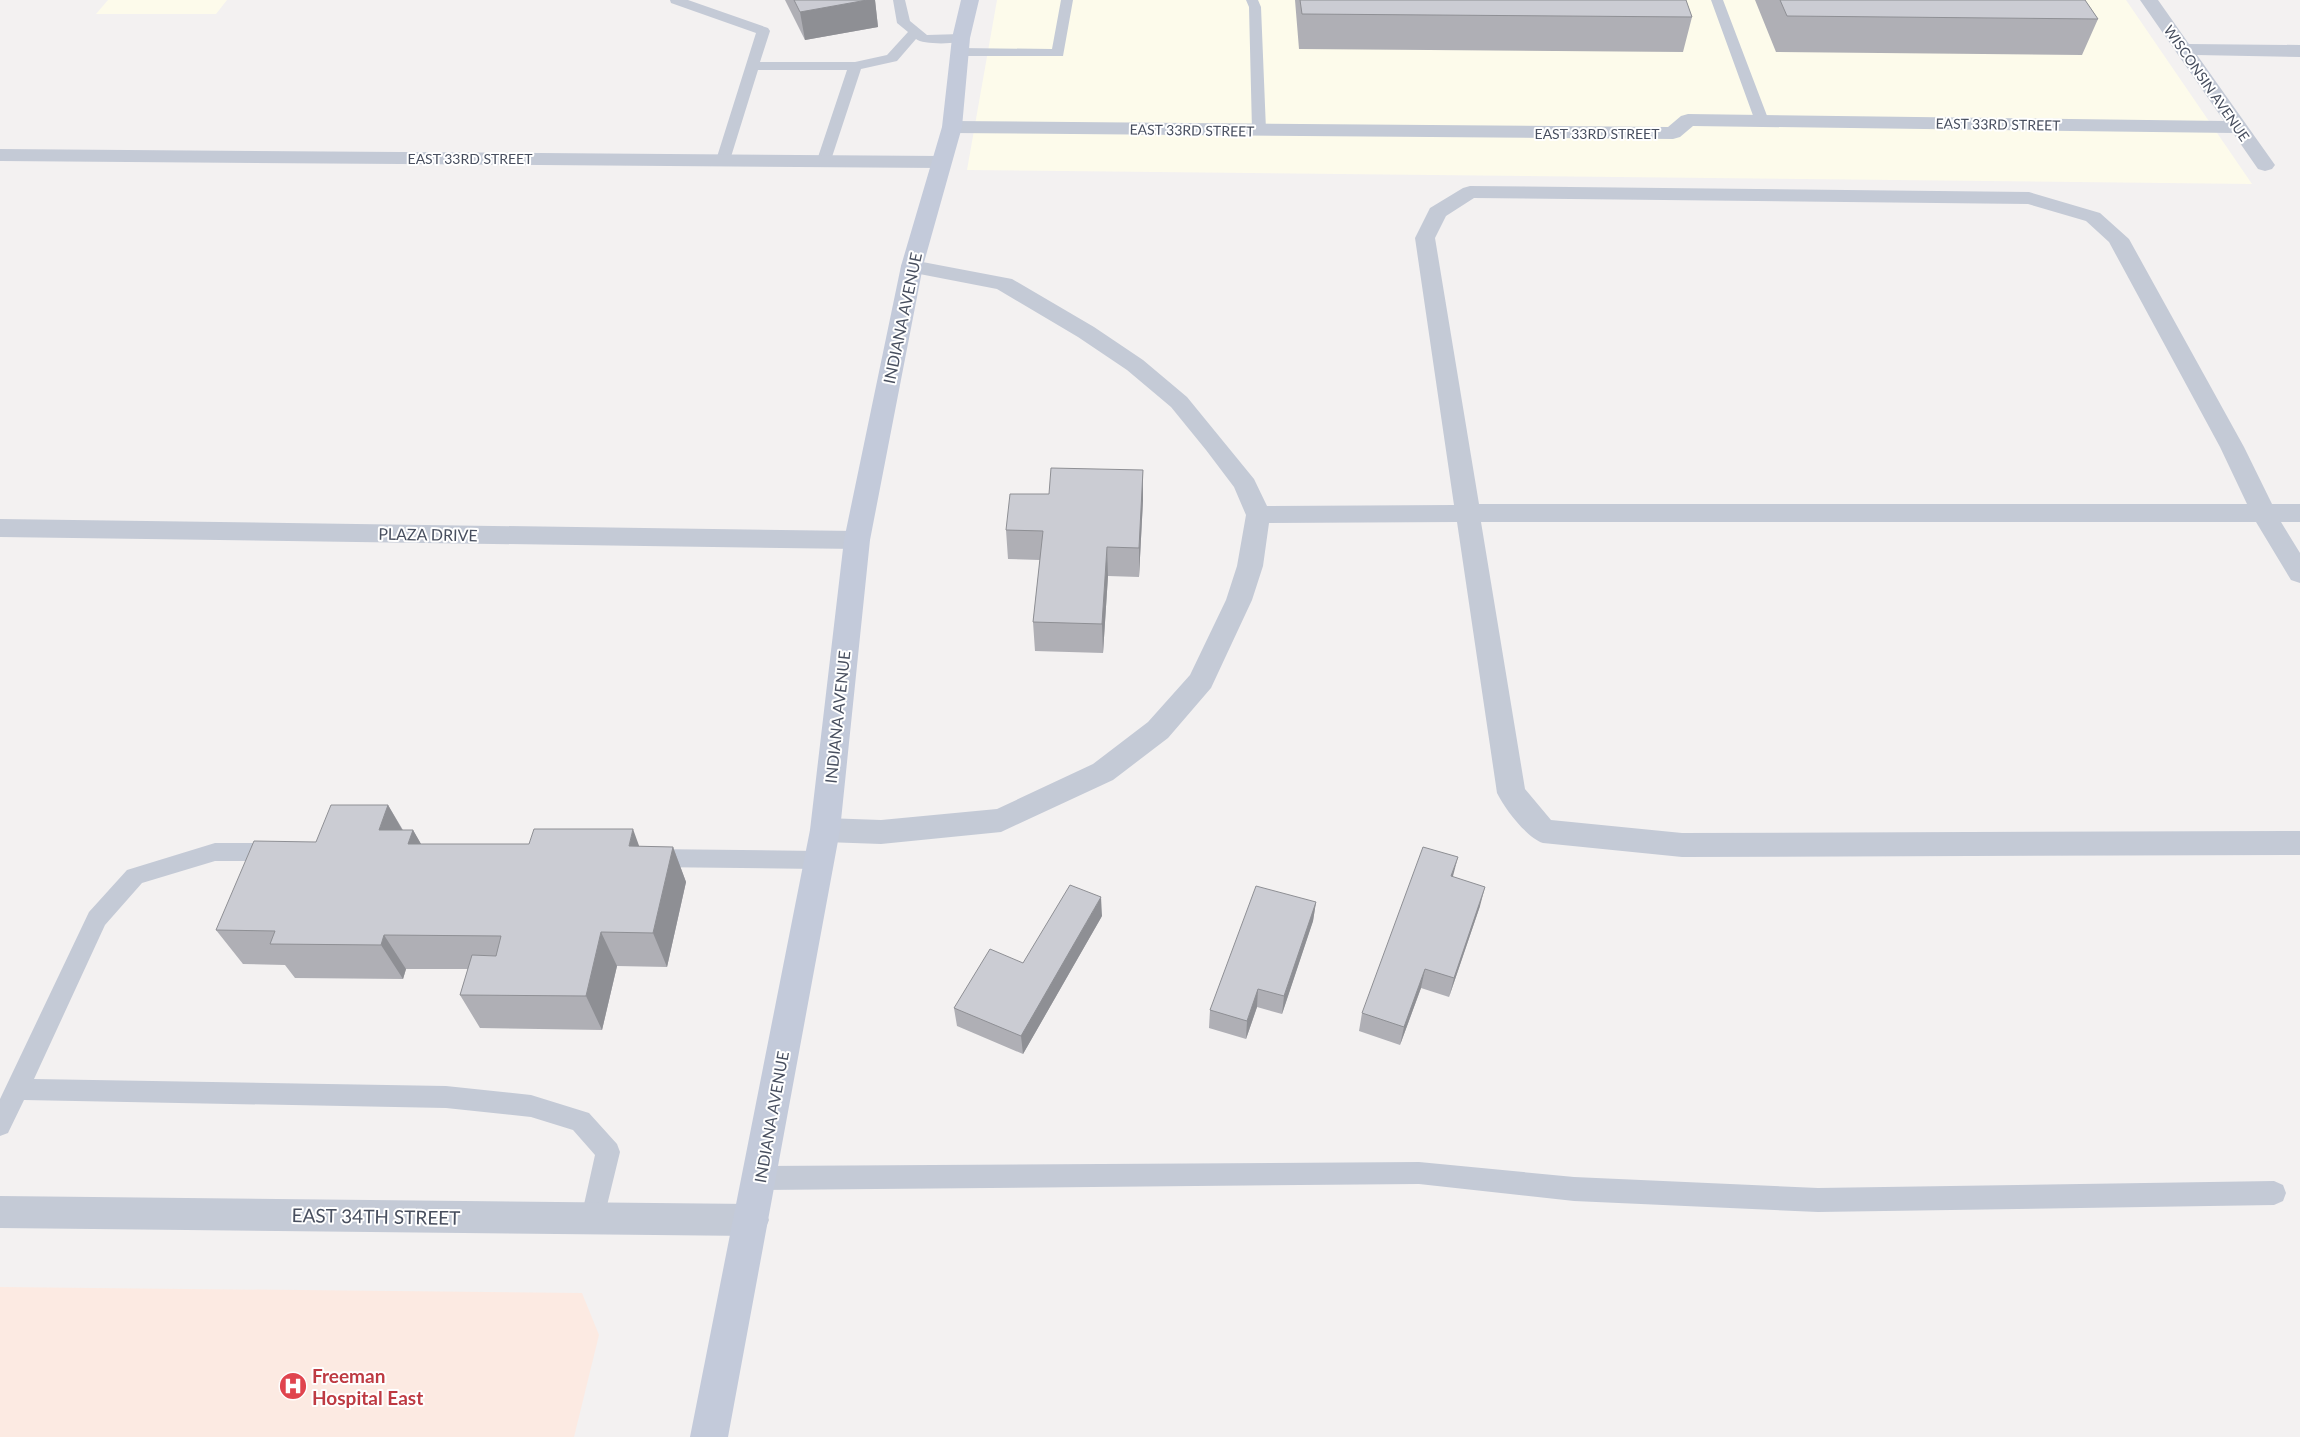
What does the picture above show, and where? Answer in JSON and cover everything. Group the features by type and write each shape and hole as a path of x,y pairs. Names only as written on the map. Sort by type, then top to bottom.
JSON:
{"street":[{"name":"INDIANA AVENUE","path":"709,1437 752,1220 825,830 857,540 912,266 940,162 952,127 960,45 970,0"},
{"name":"WISCONSIN AVENUE","path":"2149,0 2265,165"},
{"path":"2184,49 2300,50"},
{"name":"EAST 33RD STREET","path":"952,127 1673,133 1688,120 2238,127"},
{"name":"EAST 33RD STREET","path":"0,155 940,162"},
{"path":"2300,574 2263,512 2232,447 2118,239 2093,217 2029,198 1470,192 1437,212 1425,238 1466,513 1511,793 1543,831 1682,845 2300,843"},
{"path":"825,830 881,832 1001,820 1102,772 1158,730 1202,681 1239,600 1250,566 1258,515 1244,485 1214,444 1179,402 1134,365 1086,332 1004,284 912,266"},
{"path":"1258,515 1466,513 2300,513"},
{"name":"PLAZA DRIVE","path":"0,528 857,540"},
{"name":"EAST 34TH STREET","path":"0,1212 752,1220"}],"lane":[{"path":"676,0 763,31 754,66 723,160"},
{"path":"899,0 904,23 924,39 960,45 1058,53 1067,0"},
{"path":"1252,0 1255,7 1259,130"},
{"path":"1717,0 1762,121"},
{"path":"754,66 855,66 892,58 915,32"},
{"path":"824,160 855,66"},
{"path":"0,1125 98,919 134,876 215,852 300,852"},
{"path":"631,858 818,860"},
{"path":"18,1089 446,1097 531,1106 581,1121 608,1152 593,1218"},
{"path":"760,1178 1419,1173 1574,1189 1818,1200 2274,1193"}],"shaded area":[{"path":"108,0 227,0 216,14 96,14"},
{"path":"997,0 2126,0 2252,184 967,170"},
{"name":"Freeman Hospital East","path":"0,1287 582,1293 599,1335 574,1437 0,1437"}],"building":[{"path":"794,0 867,0 800,12"},
{"path":"1300,0 1686,0 1692,17 1302,14"},
{"path":"1780,0 2085,0 2098,19 1787,16"},
{"path":"1051,468 1143,470 1139,548 1107,547 1102,624 1033,622 1043,531 1006,530 1010,494 1049,494"},
{"path":"331,805 388,805 379,830 413,830 408,844 529,844 534,829 633,829 629,846 673,847 653,933 601,932 586,996 460,995 472,955 496,956 501,936 384,935 381,945 270,944 275,931 216,930 254,841 316,842"},
{"path":"1423,847 1458,857 1451,876 1485,887 1454,978 1425,969 1404,1027 1362,1013"},
{"path":"1070,885 1101,897 1021,1036 954,1008 990,949 1023,963"},
{"path":"1256,886 1316,902 1284,996 1258,989 1247,1021 1210,1010"}],"place":[{"name":"Freeman Hospital East","path":"293,1386"}]}
